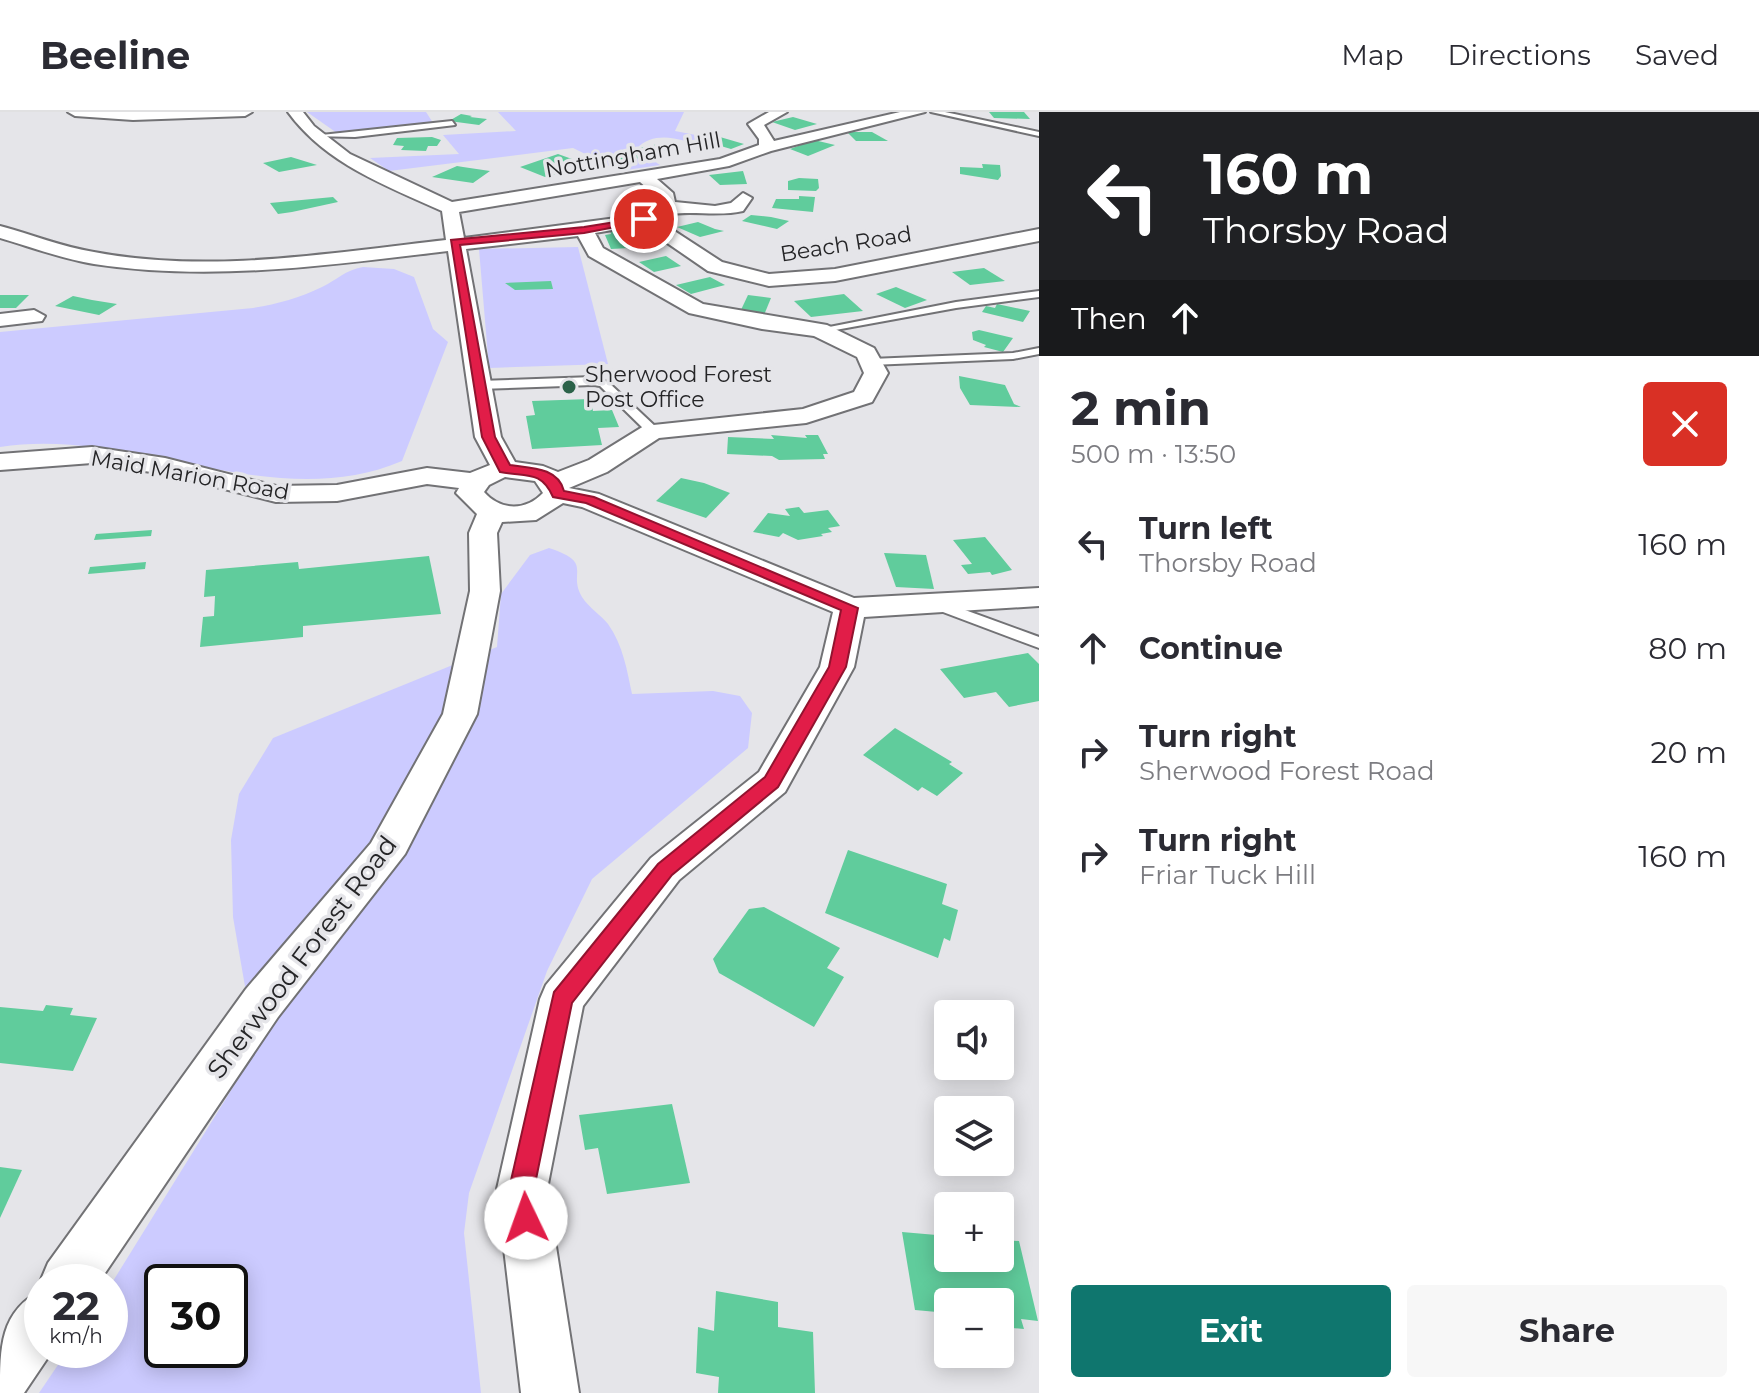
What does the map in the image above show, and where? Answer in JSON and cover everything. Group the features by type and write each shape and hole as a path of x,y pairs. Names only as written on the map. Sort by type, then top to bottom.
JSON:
{"street":[{"path":"75,112 133,116 245,112"},
{"path":"295,112 316,136 337,153 450,208 488,437 505,469"},
{"name":"Nottingham Hill","path":"450,208 723,163 766,148 767,138 755,124 780,112"},
{"path":"766,148 918,112"},
{"path":"645,177 667,197 666,207"},
{"path":"0,232 92,258 172,267 284,264 455,242 584,230 644,219 666,207 715,211 737,207 743,198"},
{"name":"Beach Road","path":"644,219 700,260 755,279 786,280 835,274 1039,235"},
{"path":"584,230 596,252 696,309 762,323 819,330 866,353 876,373 864,397 806,416 653,431"},
{"path":"0,320 34,316"},
{"name":"Maid Marion Road","path":"0,462 92,455 165,466 276,494 337,493 427,476 534,512 550,505 556,489 653,431"},
{"path":"483,497 486,474 505,469 543,474 556,489 850,608 1039,597"},
{"name":"Sherwood Forest Road","path":"80,1264 262,1003 385,854 460,714 485,591 483,497"},
{"path":"550,1393 522,1189 562,999 665,869 772,782 837,667 850,608"},
{"path":"0,1378 24,1344"}],"lane":[{"path":"935,112 1039,134"},
{"path":"316,136 355,135 452,123"},
{"path":"819,330 942,310 977,299 1039,294"},
{"path":"871,362 1013,356 1039,351"},
{"path":"479,385 580,380 604,384 617,400 653,431"},
{"path":"930,602 1039,643"}],"shaded area":[{"path":"307,112 426,112 435,126 337,133"},
{"path":"498,112 684,112 675,131 706,137 706,147 669,138 652,139 636,149 660,165 620,171 573,148 389,171 370,158 459,154 443,135 516,131"},
{"path":"578,247 608,364 489,368 479,249"},
{"path":"363,267 394,269 414,277 433,329 448,342 402,461 353,475 304,479 253,475 101,448 50,444 0,447 0,332 253,308 305,294"},
{"path":"549,548 563,553 576,564 582,597 608,624 617,640 632,694 713,691 740,696 752,713 748,748 592,879 547,971 469,1193 464,1233 481,1393 39,1393 56,1368 128,1368 128,1264 124,1264 256,1050 233,917 231,840 239,794 273,738 497,647 501,594 530,555"}],"building":[{"path":"989,112 1024,112 1030,119 994,118"},
{"path":"461,114 487,119 479,125 449,121"},
{"path":"793,117 817,124 795,130 772,122"},
{"path":"847,132 872,132 888,141 856,141"},
{"path":"432,137 441,140 437,146 428,146 426,151 401,150 404,146 393,145 397,138"},
{"path":"720,137 744,144 731,149 707,142"},
{"path":"814,140 835,145 808,156 790,149"},
{"path":"658,144 670,149 625,162 610,155"},
{"path":"558,154 572,159 556,164 571,170 545,177 520,167"},
{"path":"291,157 317,165 279,172 263,163"},
{"path":"982,164 1000,165 1001,176 998,180 960,174 960,167 983,168"},
{"path":"457,166 490,171 473,183 432,177"},
{"path":"743,171 747,184 720,185 709,175"},
{"path":"818,179 819,188 816,191 788,190 788,181"},
{"path":"799,196 815,197 813,212 772,208 776,199 799,199"},
{"path":"333,197 338,202 278,214 270,203"},
{"path":"751,215 789,221 777,229 742,221"},
{"path":"698,222 724,231 700,237 677,227"},
{"path":"641,230 648,247 611,249 605,235 611,234 610,231"},
{"path":"666,256 681,266 654,272 639,262"},
{"path":"984,268 1005,281 970,285 952,272"},
{"path":"710,277 725,285 691,294 676,285"},
{"path":"551,281 553,289 515,290 505,283"},
{"path":"896,287 927,300 905,308 876,294"},
{"path":"844,294 863,311 811,317 794,301"},
{"path":"0,295 29,295 16,308 0,308"},
{"path":"748,295 771,298 764,315 740,312"},
{"path":"73,296 117,304 99,315 55,306"},
{"path":"997,304 1030,311 1023,322 982,312 986,306 995,308"},
{"path":"979,330 1013,338 1003,352 984,347 986,345 973,340 972,332"},
{"path":"959,376 1005,385 1014,404 1021,407 970,405 960,388"},
{"path":"590,399 593,411 612,410 619,427 598,428 602,445 532,449 526,416 535,415 532,401"},
{"path":"771,435 807,438 805,435 818,435 828,454 823,454 825,459 779,460 772,456 727,454 728,437 774,439"},
{"path":"681,478 730,493 706,518 656,501"},
{"path":"799,507 804,513 828,510 840,526 828,528 832,532 821,534 823,536 798,540 783,533 779,537 753,532 768,513 790,516 785,509"},
{"path":"152,530 151,536 94,540 96,534"},
{"path":"985,537 1012,570 992,575 990,572 968,574 961,565 972,564 953,540"},
{"path":"884,553 926,555 934,589 896,587"},
{"path":"429,556 441,614 303,626 303,637 200,647 203,617 214,616 215,596 204,597 206,570 298,562 299,569"},
{"path":"146,562 145,569 88,574 90,567"},
{"path":"1028,653 1039,664 1039,701 1009,707 996,692 964,698 940,669"},
{"path":"895,728 952,762 949,764 963,773 937,796 922,787 918,791 863,755"},
{"path":"848,850 947,884 942,904 958,910 950,941 944,938 938,958 825,913"},
{"path":"764,907 840,948 827,968 844,977 814,1027 719,973 713,959 749,909"},
{"path":"46,1005 73,1008 70,1015 97,1018 73,1071 0,1063 0,1007 43,1011"},
{"path":"672,1104 690,1183 607,1194 598,1148 585,1150 579,1115"},
{"path":"0,1167 22,1170 0,1218"},
{"path":"902,1232 934,1235 934,1272 1014,1272 1014,1241 1019,1241 1038,1321 1021,1319 1024,1329 1014,1328 1014,1288 934,1288 934,1312 915,1310"},
{"path":"716,1291 778,1302 778,1327 813,1332 815,1393 718,1393 719,1377 696,1373 698,1327 714,1331"}],"place":[{"name":"Sherwood Forest Post Office","path":"569,387"}],"route":[{"path":"526,1218 522,1189 562,999 665,869 772,782 837,667 850,608 589,500 557,494 555,483 543,474 525,469 505,469 488,437 455,242 584,230 644,219"}]}
